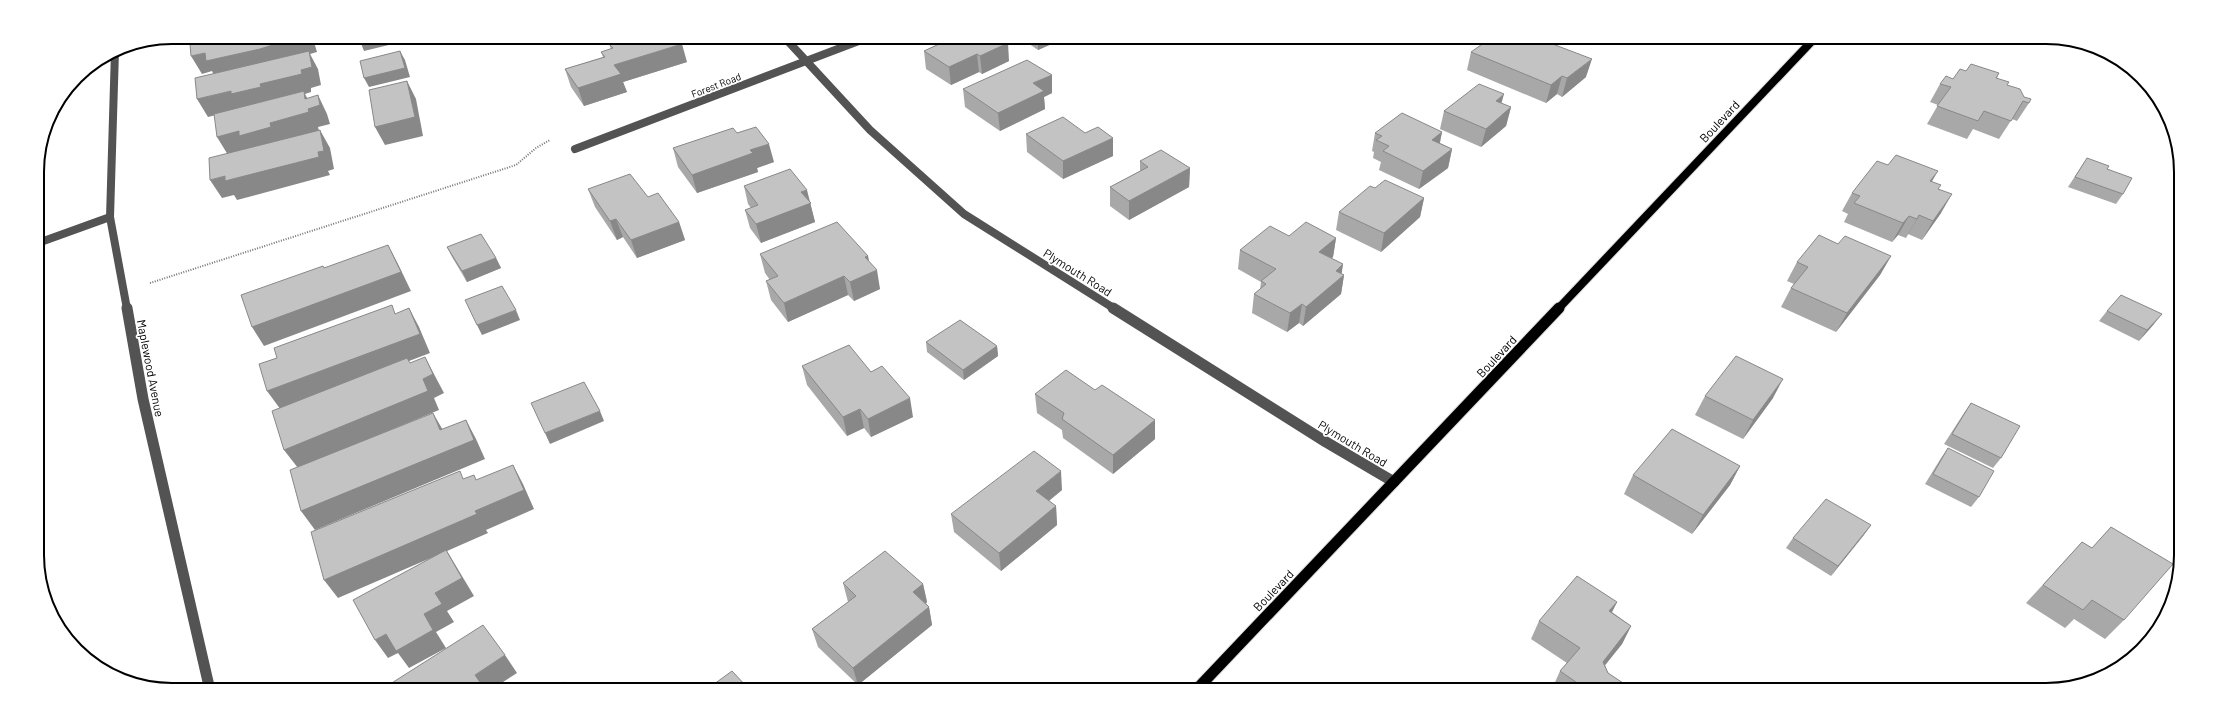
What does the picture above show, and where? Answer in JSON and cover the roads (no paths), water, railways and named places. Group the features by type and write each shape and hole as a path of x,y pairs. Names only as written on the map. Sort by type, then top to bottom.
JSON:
{"main road":[{"name":"Boulevard","path":"1203,683 1809,44"}],"street":[{"name":"Plymouth Road","path":"790,44 870,130 964,214 1326,442 1394,482"},
{"name":"Forest Road","path":"575,149 852,44"},
{"name":"Maplewood Avenue","path":"115,57 110,217 143,399 208,683"},
{"path":"44,241 110,217"}]}
